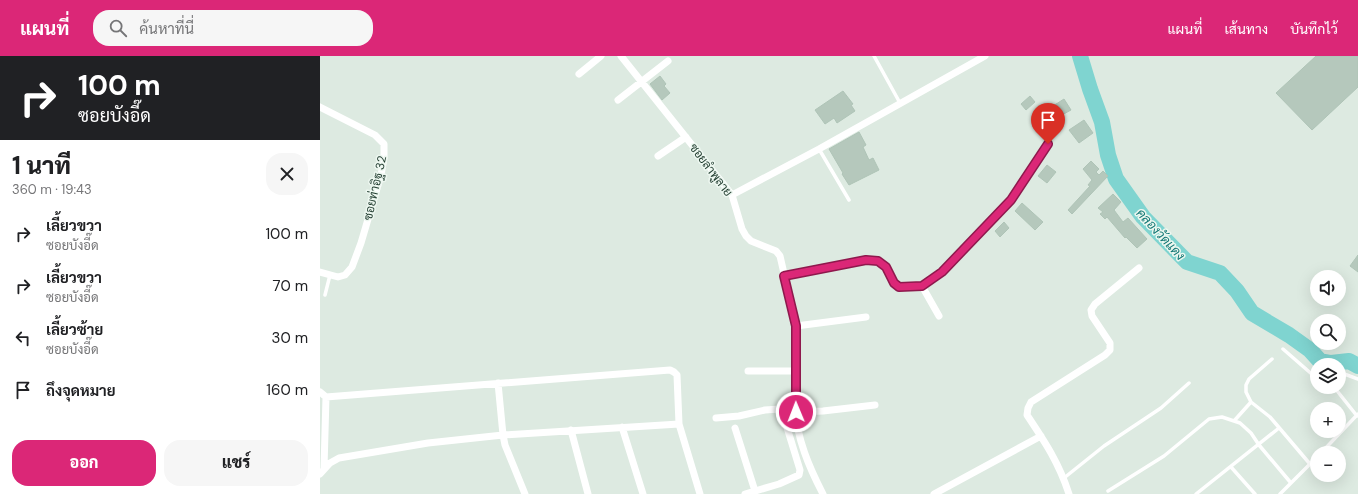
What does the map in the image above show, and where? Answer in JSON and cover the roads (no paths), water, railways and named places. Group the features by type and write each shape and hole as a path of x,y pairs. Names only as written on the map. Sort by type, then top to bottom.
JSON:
{"street":[{"path":"579,74 601,56"},
{"name":"ซอยลำพูลาย","path":"622,56 732,195 742,229 746,236 751,241 776,251 780,256 796,326 795,410 804,454 823,494"},
{"path":"732,195 819,149 985,56"},
{"path":"618,100 668,61"},
{"name":"ซอยท่าอิฐ 32","path":"320,107 375,135 384,144 384,158 381,175 361,243 352,267 345,275 338,277 320,272"},
{"path":"658,156 686,137"},
{"path":"784,276 866,260 878,261 886,267 894,283 899,287 922,286 942,272 1011,200 1048,144"},
{"path":"1069,494 1064,478 1052,453 1027,415 1028,408 1031,402 1105,355 1110,350 1110,344 1092,316 1091,310 1095,304 1139,268"},
{"path":"922,286 939,316"},
{"path":"796,326 866,317"},
{"path":"320,392 326,397 670,370 677,375 679,424 700,494"},
{"path":"748,371 795,371"},
{"path":"498,383 505,444 525,494"},
{"path":"322,471 326,397"},
{"path":"716,418 739,416 765,410 822,411 875,405"},
{"path":"745,494 779,484 799,475 800,470 785,421"},
{"path":"322,471 330,463 339,458 428,443 503,435 679,424"},
{"path":"622,427 642,494"},
{"path":"735,428 755,491"},
{"path":"571,430 588,494"},
{"path":"934,494 1041,436"}],"lane":[{"path":"874,56 900,103"},
{"path":"819,149 849,200"},
{"path":"325,295 330,274"},
{"path":"1283,349 1310,373"},
{"path":"1272,359 1249,379 1246,385 1246,392 1251,402 1270,417 1310,464 1280,494"},
{"path":"1346,375 1358,379"},
{"path":"1064,478 1104,446 1162,408 1189,383"},
{"path":"1328,446 1358,415 1340,394"},
{"path":"1234,421 1251,402"},
{"path":"1108,491 1164,456 1209,419 1222,417 1240,422 1251,433 1290,483"},
{"path":"1196,494 1279,428"},
{"path":"1231,467 1254,494"}],"waterway":[{"name":"คลองวัดแดง","path":"1080,56 1102,122 1108,155 1116,179 1143,217 1187,262 1220,273 1237,291 1252,313 1289,335 1310,350 1320,361 1331,363 1349,361 1358,366"}]}
